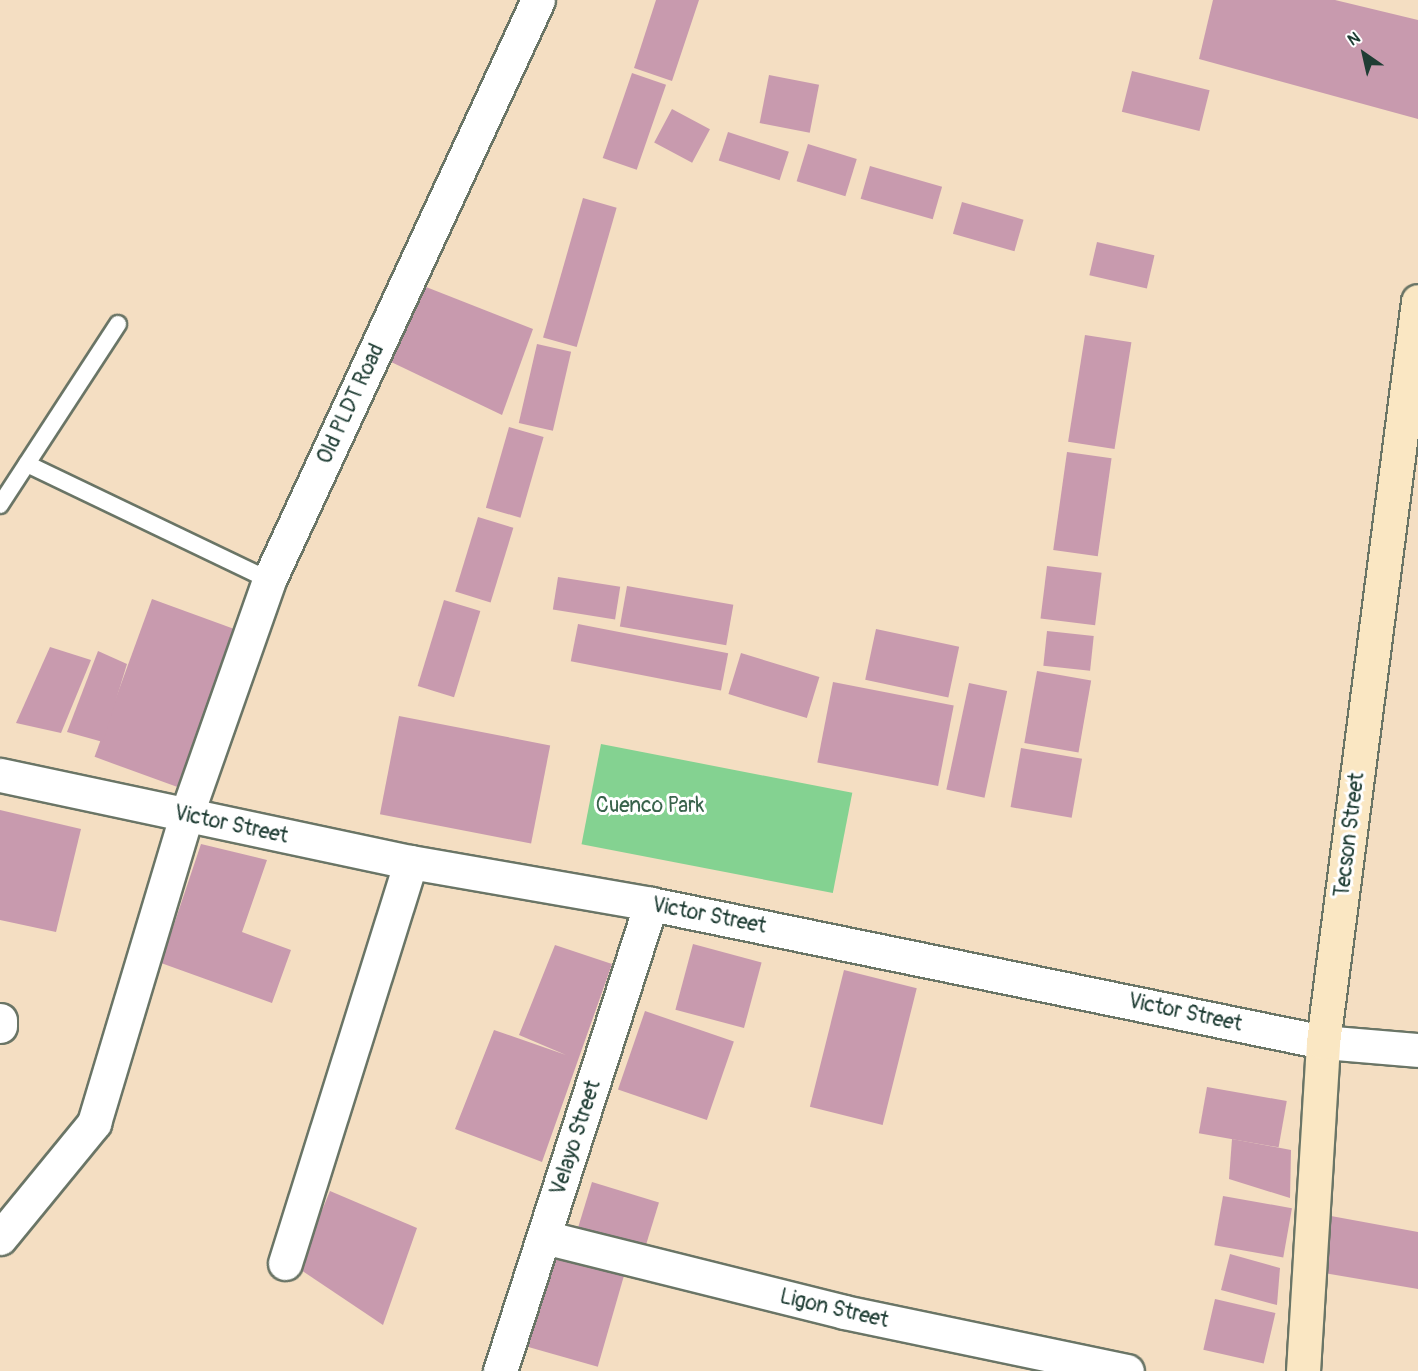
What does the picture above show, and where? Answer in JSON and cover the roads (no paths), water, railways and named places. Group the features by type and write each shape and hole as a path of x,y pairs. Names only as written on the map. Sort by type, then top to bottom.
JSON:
{"main road":[{"name":"Tecson Street","path":"1303,1371 1323,1042 1418,301"}],"street":[{"name":"Old PLDT Road","path":"0,1238 94,1124 186,816 269,580 538,0"},
{"name":"Victor Street","path":"0,775 411,862 651,904 1323,1042 1418,1050"},
{"path":"285,1263 411,862"},
{"name":"Velayo Street","path":"500,1371 651,904"},
{"path":"0,1020 0,1026"},
{"name":"Ligon Street","path":"544,1237 844,1312 1127,1371"}],"lane":[{"path":"0,505 118,324"},
{"path":"27,464 269,580"}],"park label":[{"name":"Cuenco Park","path":"650,806"}]}
